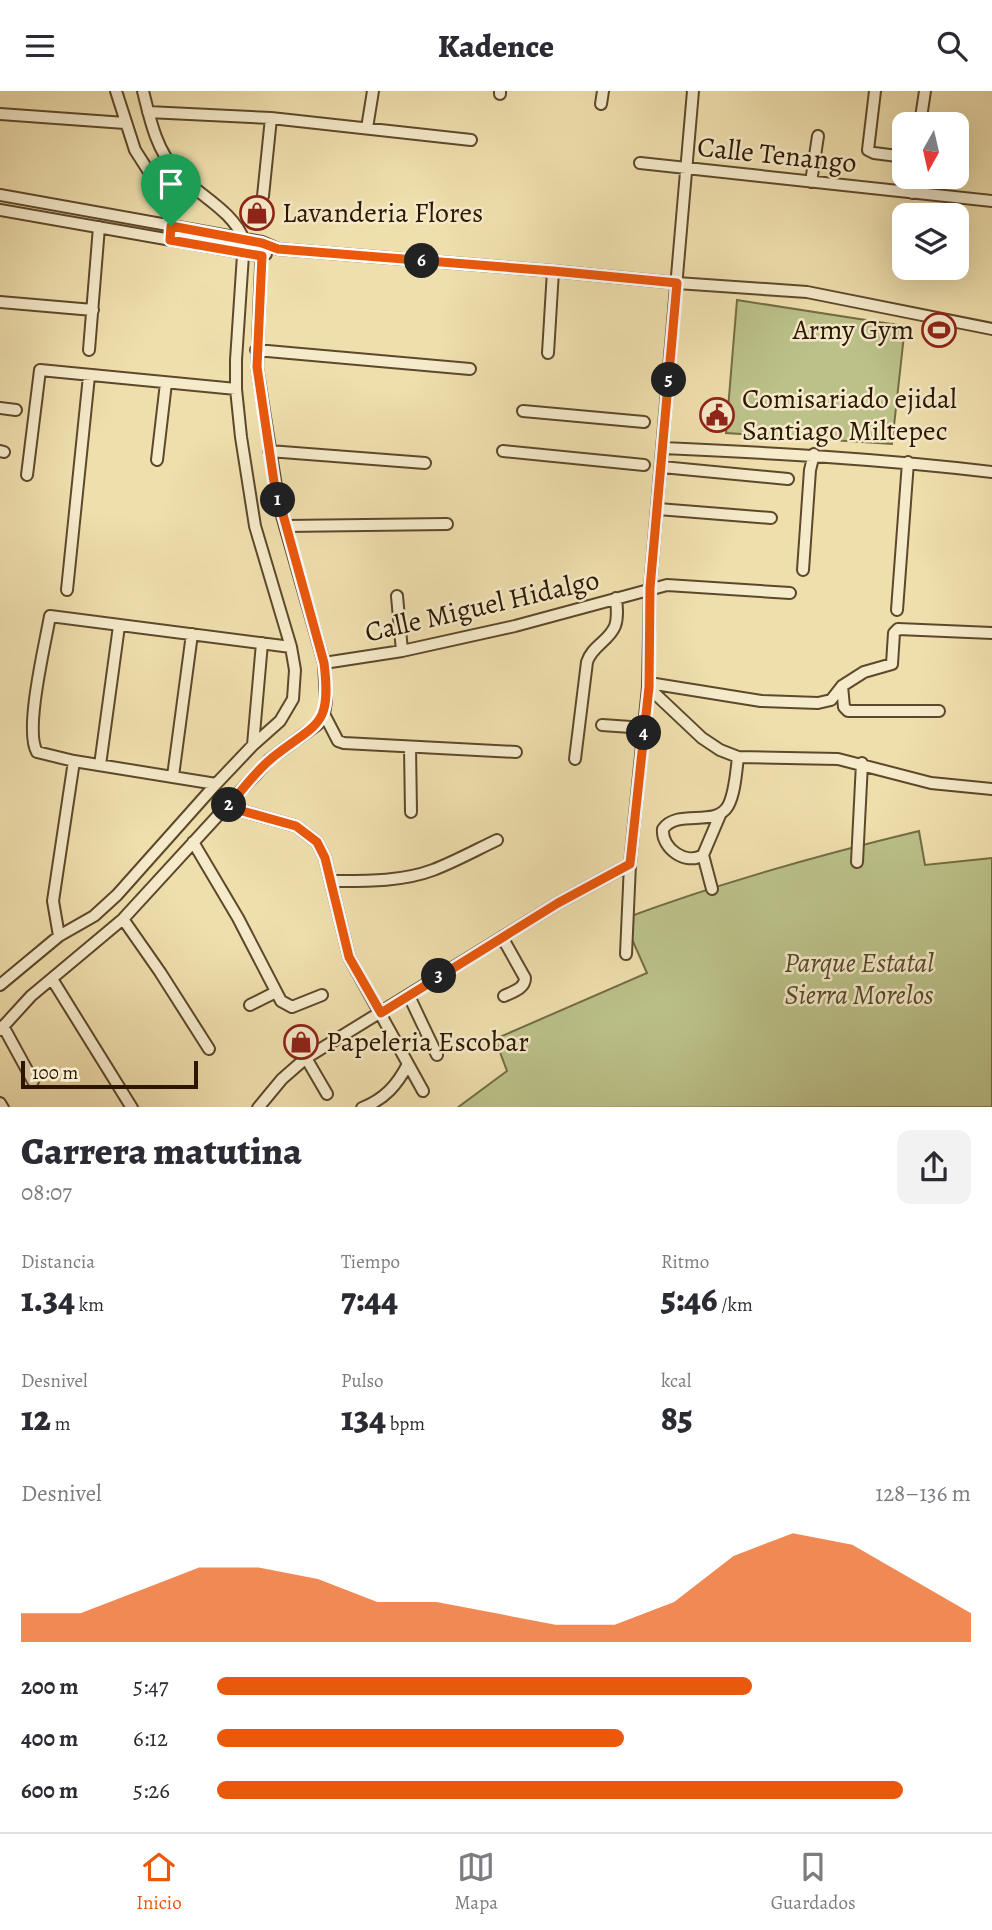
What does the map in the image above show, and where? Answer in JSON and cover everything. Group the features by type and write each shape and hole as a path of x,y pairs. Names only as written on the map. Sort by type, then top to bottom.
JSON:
{"street":[{"path":"116,91 140,161 167,200 170,240"},
{"path":"0,985 59,936 94,916 117,895 216,784 280,721 293,699 295,670 291,647 256,526 236,389 237,330 244,240 235,223 175,170 160,146 143,91"},
{"path":"367,128 373,91"},
{"path":"601,104 603,91"},
{"path":"626,954 630,864 649,685 650,588 694,91"},
{"path":"875,91 868,150 892,155"},
{"path":"922,112 925,91"},
{"path":"148,113 271,118 471,140"},
{"path":"0,114 125,123"},
{"path":"263,195 271,118"},
{"path":"811,181 818,136"},
{"name":"Calle Tenango","path":"640,163 992,201"},
{"path":"912,189 912,193"},
{"path":"0,195 262,243 278,249 807,292 992,329"},
{"path":"52,218 54,205"},
{"path":"0,210 262,256 278,249"},
{"path":"89,350 99,227"},
{"path":"262,243 256,349 269,451 285,526 324,663 327,685 324,714 338,741 350,744 516,752"},
{"path":"548,353 553,271"},
{"path":"0,302 93,310"},
{"path":"256,349 470,369"},
{"path":"27,475 40,370 236,389"},
{"path":"67,590 89,376"},
{"path":"157,460 166,383"},
{"path":"0,408 16,410"},
{"path":"523,411 643,422"},
{"path":"663,448 814,454 992,472"},
{"path":"269,451 425,463"},
{"path":"503,451 644,465"},
{"path":"803,570 810,470 814,454"},
{"path":"897,610 908,462"},
{"path":"662,467 788,479"},
{"path":"658,509 771,517"},
{"path":"285,526 447,524"},
{"name":"Calle Miguel Hidalgo","path":"324,663 402,651 514,626 650,588 681,584 790,593"},
{"path":"397,597 402,651"},
{"path":"575,759 587,662 594,649 615,625 616,599"},
{"path":"216,784 44,756 37,752 32,745 32,722 50,616 291,647"},
{"path":"100,765 120,626"},
{"path":"649,685 761,701 798,704 826,702 834,697 842,686 870,669 892,664 894,633 898,629 992,633"},
{"path":"173,776 192,634"},
{"path":"253,745 262,643"},
{"path":"649,685 702,738 720,750 738,757 820,757 862,763 931,783 992,789"},
{"path":"842,686 844,707 848,711 939,711"},
{"path":"33,1081 2,1028 31,996 123,919 269,760 309,732 324,714"},
{"path":"602,725 645,727"},
{"path":"410,747 411,812"},
{"path":"712,889 703,855 720,815 729,804 738,757"},
{"path":"59,936 53,901 74,761"},
{"path":"857,862 862,763"},
{"path":"228,807 296,826 317,842 325,858 349,957 423,1091"},
{"path":"703,855 692,860 679,855 664,841 663,829 675,820 720,815"},
{"path":"331,881 389,880 417,874 433,870 497,840"},
{"path":"193,842 238,918 276,992 286,1005 299,1006 321,995"},
{"path":"259,1107 282,1079 306,1058 502,937 630,864"},
{"path":"123,919 160,971 209,1049"},
{"path":"502,937 525,978 523,986 503,996"},
{"path":"52,979 131,1107"},
{"path":"250,1005 276,992"},
{"path":"409,996 437,1055"},
{"path":"306,1058 327,1094"},
{"path":"375,1105 394,1088 408,1064"}],"green space":[{"path":"737,300 905,326 892,444 726,433"},
{"name":"Parque Estatal Sierra Morelos","path":"919,831 925,865 992,858 992,1107 458,1107 507,1071 495,1039 647,973 623,919 769,870"}],"place":[{"name":"Lavanderia Flores","path":"257,213"},
{"name":"Army Gym","path":"939,330"},
{"name":"Comisariado ejidal Santiago Miltepec","path":"717,415"},
{"name":"Papeleria Escobar","path":"301,1042"}],"route":[{"path":"171,226 262,243 278,249 677,283 650,588 649,687 630,864 558,903 381,1013 349,957 325,858 317,842 296,826 228,807 269,760 318,724 324,714 327,685 324,663 274,482 256,349 262,256 170,240 171,226"}]}
